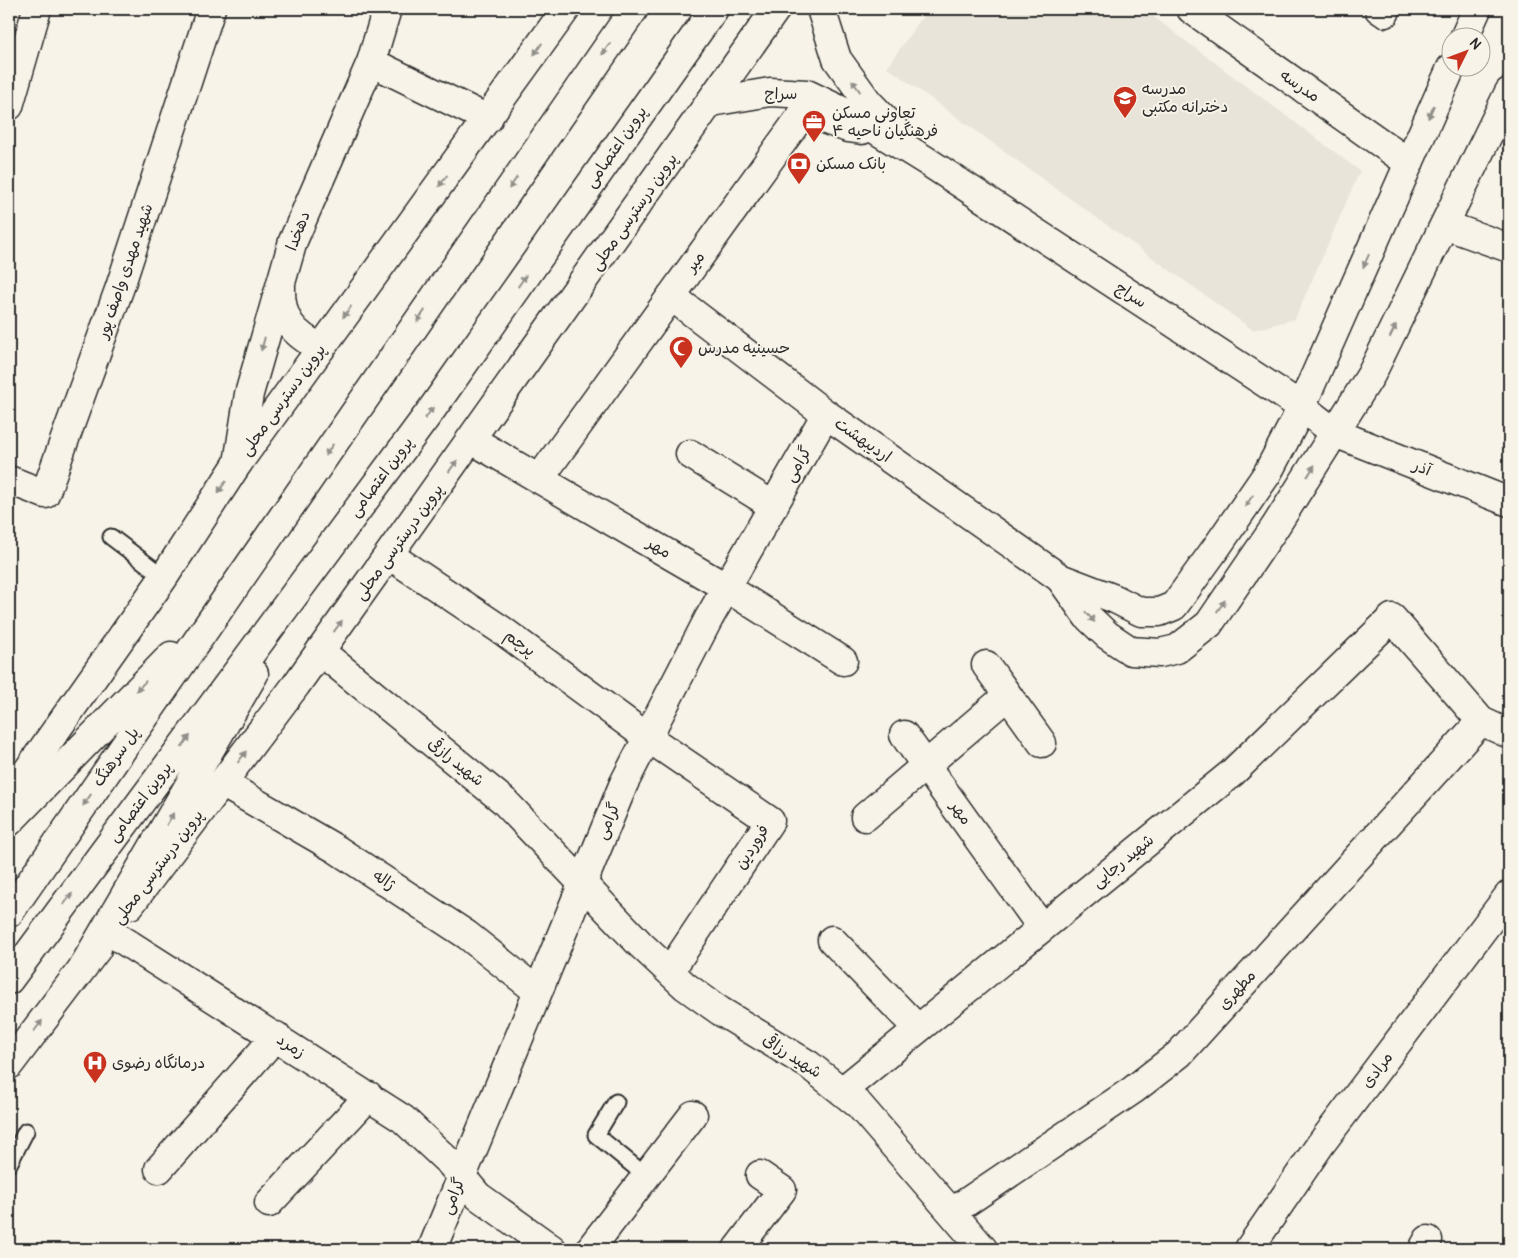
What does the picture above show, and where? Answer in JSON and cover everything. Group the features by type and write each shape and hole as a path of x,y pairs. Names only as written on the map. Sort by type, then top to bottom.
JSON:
{"street":[{"path":"9,106 37,9"},
{"name":"شهید مهدی واصف پور","path":"9,480 46,494 120,287 211,9"},
{"name":"دهخدا","path":"238,463 249,394 293,240 370,62 387,9"},
{"name":"پروین دسترسی محلی","path":"9,797 164,577 238,463 566,9"},
{"path":"9,822 224,601 634,9"},
{"name":"پروین اعتصامی","path":"9,980 432,409 714,9"},
{"name":"پروین درسترسی محلی","path":"9,1065 320,651 472,440 776,9"},
{"name":"سراج","path":"821,9 837,60 868,102 925,160"},
{"name":"مدرسه","path":"1191,9 1409,163"},
{"path":"1468,28 1477,9"},
{"path":"370,62 488,119"},
{"path":"1060,578 1115,599 1141,612 1159,612 1174,606 1267,474 1302,407 1447,78"},
{"name":"سراج","path":"711,102 770,92 807,94 857,118 925,160 1302,407 1335,433"},
{"path":"1060,578 1087,616 1107,635 1131,651 1160,653 1177,649 1208,624 1275,528 1371,375 1509,92"},
{"name":"میر","path":"540,478 804,112 848,128 880,132"},
{"path":"1445,225 1509,248"},
{"path":"281,280 280,302 288,322 302,339 321,348"},
{"name":"اردیبهشت","path":"671,296 826,414 1060,578"},
{"name":"گرامی","path":"432,1249 624,783 727,588 826,414"},
{"name":"آذر","path":"1335,433 1509,502"},
{"name":"مهر","path":"472,440 727,588 843,661"},
{"path":"690,454 774,506"},
{"path":"83,967 324,555"},
{"name":"پرچم","path":"389,555 503,631 648,737"},
{"name":"پل سرهنگ","path":"9,913 224,601"},
{"name":"شهید رجایی","path":"842,1091 1232,772 1392,618 1480,722"},
{"name":"شهید رازقی","path":"320,651 504,801 582,882"},
{"path":"986,665 1042,744"},
{"path":"865,817 1007,696"},
{"path":"1480,722 1509,734"},
{"name":"مطهری","path":"952,1212 1133,1090 1179,1054 1480,722"},
{"name":"مهر","path":"904,735 1042,928"},
{"name":"فروردین","path":"648,737 770,821 670,972"},
{"name":"ژاله","path":"222,783 336,849 468,935 537,992"},
{"name":"شهید رزاقی","path":"582,882 640,944 670,972 720,1011 809,1065 859,1105 983,1249"},
{"name":"مرادی","path":"1249,1249 1320,1145 1509,895"},
{"name":"زمرد","path":"110,932 404,1119 461,1176 478,1196 552,1249"},
{"path":"832,940 918,1029"},
{"path":"159,1169 276,1036"},
{"path":"269,1203 369,1096"},
{"path":"590,1249 693,1114"},
{"path":"737,1249 782,1190 760,1175"}],"lane":[{"path":"111,537 164,577"},
{"path":"616,1102 596,1135 646,1176"},
{"path":"9,1164 26,1130"}],"shaded area":[{"name":"مدرسه دخترانه مکتبی","path":"928,9 1143,9 1360,171 1295,319 1253,330 887,67"}],"place":[{"name":"مدرسه دخترانه مکتبی","path":"1125,119"},
{"name":"تعاونی مسکن فرهنگیان ناحیه ۴","path":"814,143"},
{"name":"بانک مسکن","path":"799,185"},
{"name":"حسینیه مدرس","path":"681,369"},
{"name":"درمانگاه رضوی","path":"95,1084"}]}
